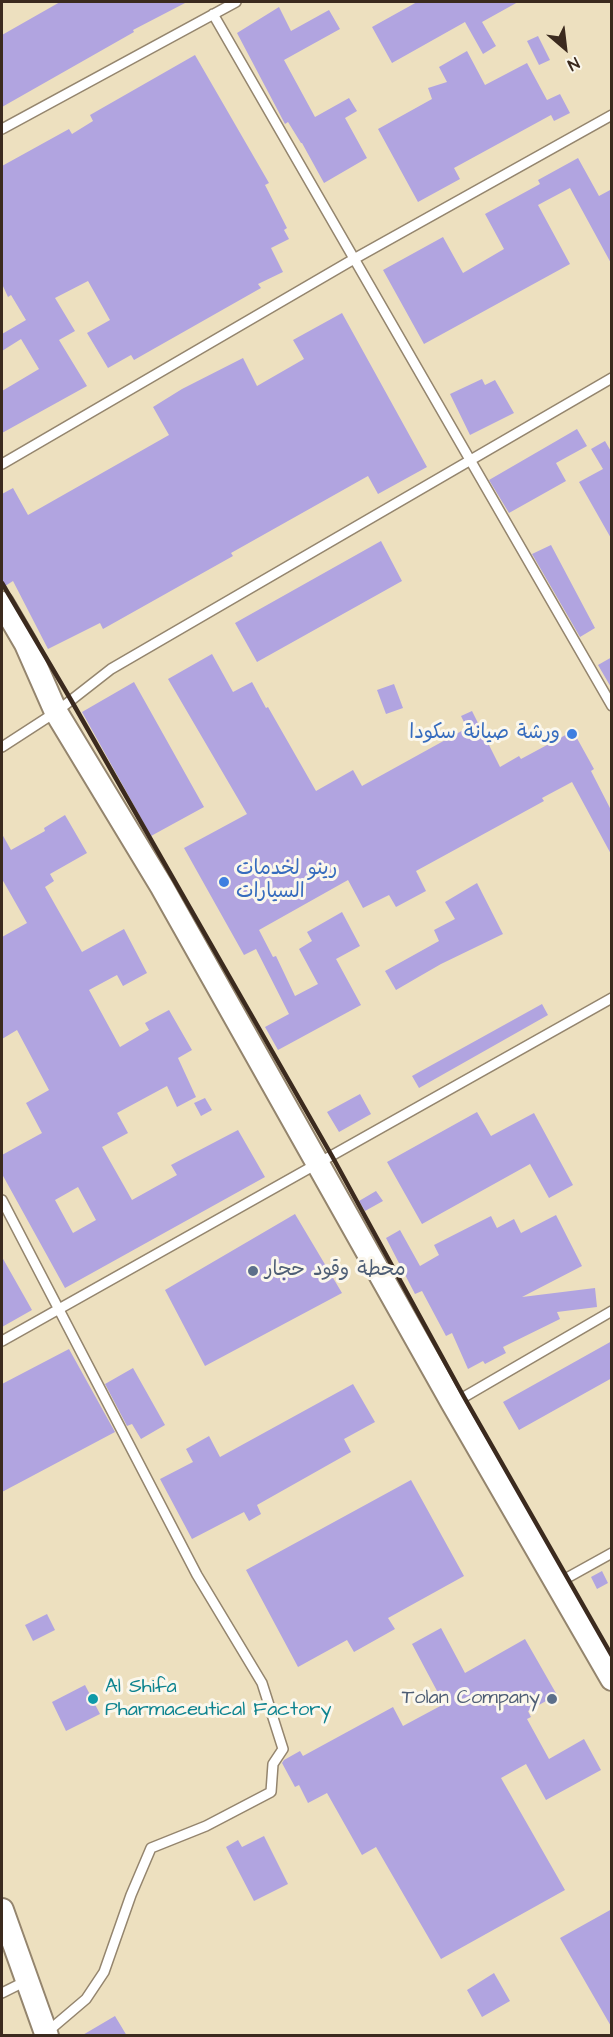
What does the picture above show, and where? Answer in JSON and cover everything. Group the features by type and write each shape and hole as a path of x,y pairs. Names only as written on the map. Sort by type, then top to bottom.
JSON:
{"street":[{"path":"2,603 26,644 56,712 162,887 452,1402 612,1680"},
{"path":"2,1910 47,2034"}],"lane":[{"path":"2,129 236,2"},
{"path":"213,14 612,706"},
{"path":"2,464 354,259 612,115"},
{"path":"2,747 56,712 111,669 612,378"},
{"path":"2,1341 612,998"},
{"path":"2,1200 197,1575 262,1683 283,1749 273,1764 271,1792 206,1826 151,1848 131,1895 104,1972 86,1999 47,2034"},
{"path":"452,1402 612,1311"},
{"path":"556,1584 612,1553"},
{"path":"2,1994 27,1980"}],"building":[{"path":"60,2 187,2 133,30 134,32 2,107 2,35"},
{"path":"417,2 518,2 482,22 496,46 483,54 465,22 392,63 372,27"},
{"path":"279,7 291,31 329,10 340,29 284,60 315,117 349,98 357,111 345,118 367,158 324,183 302,143 288,122 285,124 237,33"},
{"path":"538,36 550,60 539,65 527,41"},
{"path":"467,51 485,85 527,63 547,100 560,94 570,113 554,121 551,115 454,168 460,179 418,202 378,129 432,99 428,88 447,82 439,67"},
{"path":"195,55 269,183 265,185 287,228 284,230 289,239 271,248 283,272 258,284 261,288 134,360 131,355 108,368 87,333 110,320 88,281 55,298 75,331 59,340 87,386 2,433 2,391 39,369 21,339 2,351 2,334 26,320 11,295 8,297 2,284 2,166 69,129 72,134 93,121 90,115"},
{"path":"578,158 599,196 612,189 612,265 570,188 538,205 570,264 424,344 383,270 443,237 463,273 504,249 485,214 540,184 538,180"},
{"path":"342,313 427,467 378,494 368,476 231,553 233,556 103,629 100,623 48,649 13,581 2,588 2,494 13,488 28,515 169,435 153,407 182,389 243,358 257,386 304,359 293,340"},
{"path":"482,379 485,385 495,380 514,413 470,435 450,394"},
{"path":"577,429 587,446 556,463 566,481 509,513 489,480"},
{"path":"605,441 612,453 612,540 579,482 603,469 591,449"},
{"path":"381,541 402,581 257,662 235,623"},
{"path":"551,545 595,628 580,637 532,554"},
{"path":"212,654 233,692 252,682 316,791 353,770 362,786 467,728 461,716 472,711 500,767 519,756 521,759 573,731 594,769 591,771 612,812 612,856 572,782 542,798 544,801 416,871 426,891 396,907 389,895 363,908 348,880 259,930 273,957 276,956 295,996 318,984 299,949 312,941 307,932 342,912 360,946 336,959 361,1005 278,1050 265,1027 289,1014 256,949 244,955 184,848 247,814 168,679"},
{"path":"612,657 612,689 598,665"},
{"path":"134,682 204,807 151,836 82,712"},
{"path":"394,684 403,708 386,714 377,690"},
{"path":"65,815 87,853 50,874 54,881 45,887 82,952 124,929 147,973 123,986 117,975 89,990 120,1047 149,1030 145,1023 169,1010 192,1050 178,1058 196,1097 177,1107 167,1086 117,1113 128,1133 102,1147 132,1200 177,1175 171,1165 238,1130 265,1177 65,1288 2,1174 2,1155 42,1133 26,1103 49,1090 17,1030 2,1039 2,937 27,923 2,879 2,834 11,850 45,831 44,828","holes":["78,1187 96,1220 73,1233 55,1200"]},
{"path":"477,883 503,934 441,964 396,990 385,971 439,941 434,930 455,919 445,902"},
{"path":"542,1004 548,1015 419,1088 412,1076"},
{"path":"360,1094 371,1114 339,1132 327,1112"},
{"path":"205,1098 212,1110 201,1116 194,1103"},
{"path":"477,1112 491,1136 534,1113 573,1185 549,1198 530,1164 422,1224 387,1162"},
{"path":"376,1191 383,1201 365,1211 359,1201"},
{"path":"295,1214 342,1293 205,1366 165,1290"},
{"path":"556,1215 582,1266 522,1297 595,1288 597,1307 557,1312 560,1319 503,1347 506,1353 485,1364 483,1361 468,1369 452,1333 446,1336 422,1291 415,1294 386,1238 400,1230 420,1266 439,1255 434,1245 491,1216 497,1228 514,1219 521,1233"},
{"path":"2,1257 32,1310 2,1327"},
{"path":"612,1341 612,1378 519,1430 503,1402"},
{"path":"69,1349 115,1432 2,1492 2,1384"},
{"path":"133,1368 165,1425 141,1439 132,1424 127,1426 105,1384"},
{"path":"353,1384 375,1422 344,1439 351,1452 257,1505 261,1514 249,1521 244,1512 192,1539 160,1479 193,1462 186,1449 209,1436 220,1457"},
{"path":"411,1480 464,1576 388,1618 395,1629 354,1652 347,1640 298,1667 246,1570"},
{"path":"602,1571 608,1583 597,1589 591,1577"},
{"path":"47,1614 55,1630 33,1641 25,1625"},
{"path":"441,1628 465,1673 525,1639 557,1695 528,1711 531,1717 527,1719 549,1759 584,1739 601,1770 546,1800 526,1764 501,1778 565,1890 441,1959 376,1847 362,1855 327,1793 308,1803 299,1785 295,1787 282,1763 300,1751 303,1756 393,1707 403,1726 444,1704 412,1644"},
{"path":"85,1685 100,1714 66,1731 52,1702"},
{"path":"264,1836 288,1884 254,1901 226,1847 238,1840 242,1847"},
{"path":"612,1909 612,2028 560,1938"},
{"path":"494,1973 510,2001 482,2017 467,1990"},
{"path":"115,2016 127,2036 81,2036"}],"railway":[{"path":"2,583 332,1156 464,1397 612,1656"}],"place":[{"name":"ورشة صيانة سكودا","path":"572,734"},
{"name":"رينو لخدمات السيارات","path":"224,882"},
{"name":"محطة وقود حجار","path":"253,1271"},
{"name":"Al Shifa Pharmaceutical Factory","path":"93,1699"},
{"name":"Tolan Company","path":"552,1699"}]}
